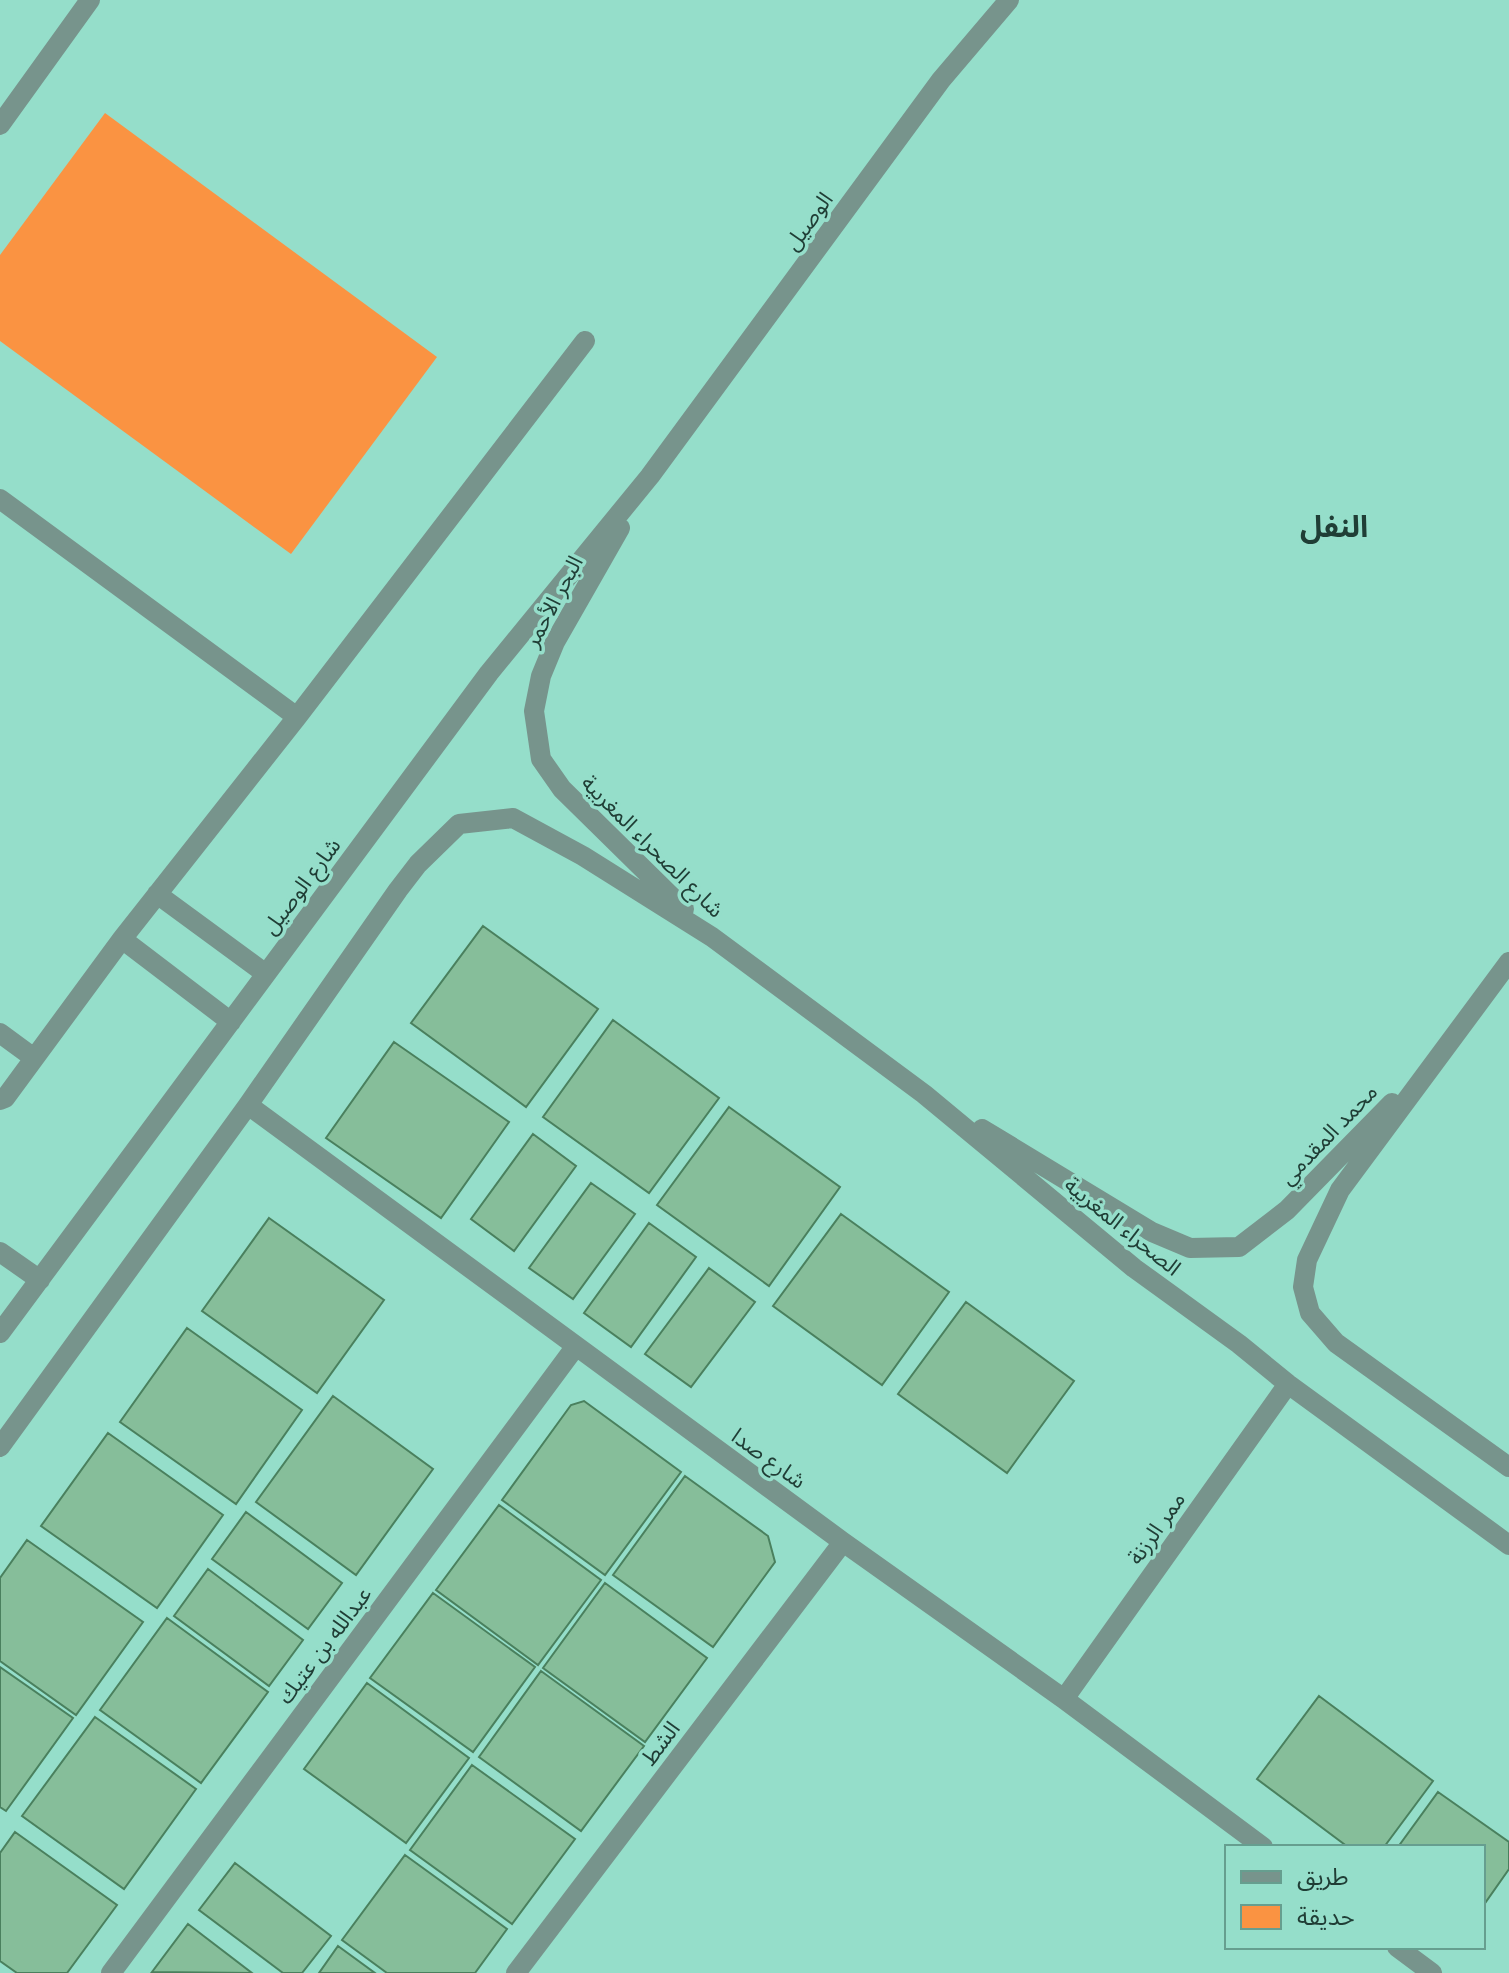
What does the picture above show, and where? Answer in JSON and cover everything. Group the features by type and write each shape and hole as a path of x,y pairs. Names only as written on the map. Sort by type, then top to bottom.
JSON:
{"street":[{"path":"0,125 90,0"},
{"path":"941,80 994,0"},
{"name":"الوصيل","path":"650,476 941,80 1009,0"},
{"path":"0,1100 5,1098 122,939 297,717 585,341"},
{"name":"البحر الأحمر","path":"541,759 534,711 541,676 555,642 650,476"},
{"name":"شارع الوصيل","path":"0,1333 489,673 650,476"},
{"path":"0,499 297,717"},
{"name":"شارع الصحراء المغربية","path":"541,759 562,789 712,937"},
{"name":"شارع الصحراء المغربية","path":"248,1105 398,890 418,864 459,824 513,818 583,856 712,937"},
{"path":"157,894 266,974"},
{"name":"الصحراء المغربية","path":"712,937 924,1094 1134,1268 1509,1545"},
{"path":"122,939 231,1022"},
{"name":"محمد المقدمي","path":"1509,962 1340,1190 1307,1260 1303,1287 1310,1313 1336,1343 1509,1467"},
{"path":"0,1033 34,1058"},
{"name":"محمد المقدمي","path":"924,1094 1152,1232 1190,1248 1239,1247 1287,1210 1446,1048"},
{"path":"0,1447 248,1105"},
{"name":"شارع صدا","path":"248,1105 1260,1845"},
{"path":"0,1252 40,1280"},
{"name":"عبدالله بن عتيك","path":"111,1973 576,1346"},
{"name":"ممر الرزنة","path":"1064,1699 1288,1384"},
{"name":"الشط","path":"516,1973 843,1542"},
{"path":"1400,1949 1432,1973"}],"green space":[{"path":"105,113 437,357 291,554 0,341 0,255"}],"building":[{"path":"483,926 598,1009 526,1107 411,1023"},
{"path":"613,1020 719,1098 649,1193 543,1117"},
{"path":"394,1042 509,1122 441,1218 326,1138"},
{"path":"729,1107 840,1187 769,1286 657,1205"},
{"path":"533,1134 576,1166 514,1251 471,1219"},
{"path":"591,1183 635,1214 573,1299 529,1268"},
{"path":"841,1214 949,1292 882,1385 773,1306"},
{"path":"269,1218 384,1300 317,1393 202,1311"},
{"path":"649,1223 696,1257 631,1347 584,1313"},
{"path":"709,1268 755,1302 691,1387 645,1354"},
{"path":"966,1302 1074,1381 1007,1473 898,1394"},
{"path":"187,1328 302,1410 236,1504 120,1422"},
{"path":"333,1396 433,1469 356,1575 256,1502"},
{"path":"584,1401 681,1472 605,1575 502,1500 571,1405"},
{"path":"108,1433 223,1515 157,1608 41,1526"},
{"path":"685,1476 768,1536 775,1562 713,1647 613,1575"},
{"path":"499,1505 601,1580 538,1665 436,1590"},
{"path":"246,1512 342,1583 308,1629 212,1559"},
{"path":"27,1540 143,1622 76,1715 0,1661 0,1578"},
{"path":"208,1569 303,1640 269,1686 174,1616"},
{"path":"605,1583 707,1658 645,1742 543,1668"},
{"path":"433,1593 535,1667 473,1752 370,1678"},
{"path":"167,1618 268,1692 201,1783 100,1710"},
{"path":"0,1667 73,1718 6,1811 0,1807"},
{"path":"541,1671 644,1746 581,1831 479,1757"},
{"path":"367,1683 469,1758 406,1843 304,1769"},
{"path":"1319,1696 1433,1781 1385,1845 1345,1845 1257,1779"},
{"path":"95,1717 196,1789 124,1889 22,1816"},
{"path":"472,1765 575,1839 512,1924 410,1850"},
{"path":"1438,1792 1509,1842 1509,1869 1485,1903 1485,1845 1399,1845"},
{"path":"15,1832 117,1905 67,1973 17,1973 0,1961 0,1853"},
{"path":"405,1855 507,1929 475,1973 387,1973 342,1940"},
{"path":"235,1863 331,1936 302,1973 283,1973 199,1910"},
{"path":"188,1924 252,1973 152,1972"},
{"path":"338,1946 375,1973 319,1973"}],"district":[{"name":"النفل","path":"1334,527"}]}
